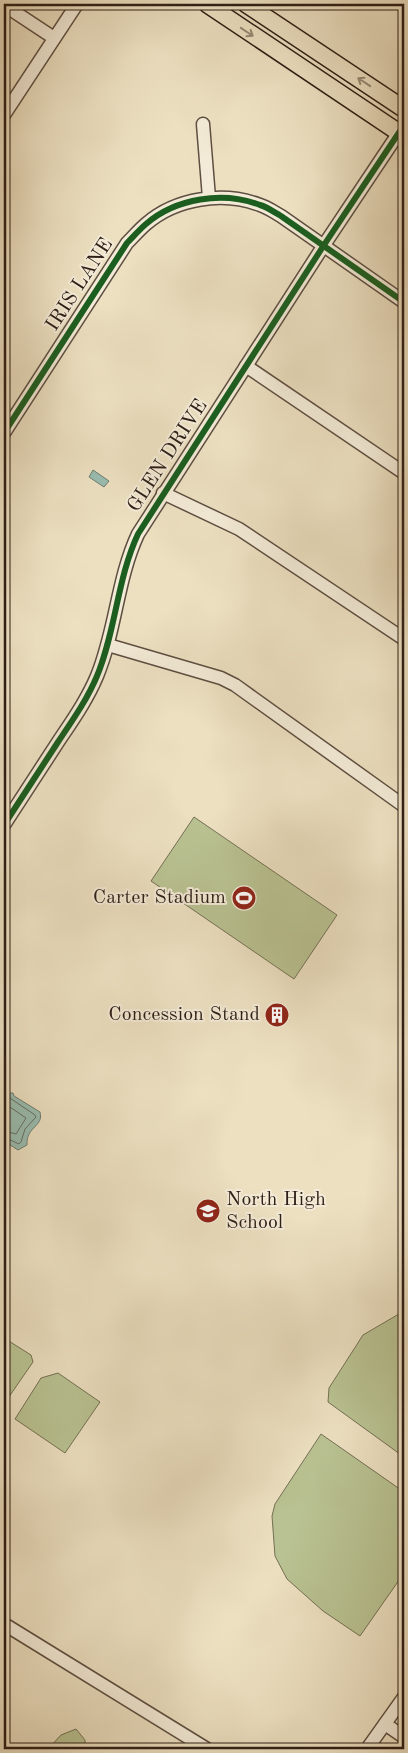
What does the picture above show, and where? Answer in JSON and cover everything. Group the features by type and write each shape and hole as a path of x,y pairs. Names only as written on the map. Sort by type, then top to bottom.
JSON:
{"main road":[{"path":"207,4 402,132"},
{"path":"246,4 404,109"}],"street":[{"path":"4,115 77,4"},
{"path":"4,5 54,38"},
{"path":"202,124 209,198"},
{"name":"GLEN DRIVE","path":"4,825 82,703 97,676 108,645 132,548 138,534 324,245 402,132"},
{"name":"IRIS LANE","path":"4,433 127,243 147,223 164,212 185,204 209,198 226,198 260,205 324,245 404,302"},
{"path":"246,366 404,473"},
{"path":"163,493 239,529 404,639"},
{"path":"108,645 221,678 235,685 404,806"},
{"path":"4,1624 207,1749"},
{"path":"367,1749 404,1697"},
{"path":"385,1724 404,1737"}],"green space":[{"name":"Carter Stadium","path":"194,817 337,915 294,979 151,881"},
{"path":"404,1311 404,1457 328,1402 329,1388 363,1335"},
{"path":"4,1338 31,1355 33,1362 4,1404"},
{"path":"58,1373 100,1402 65,1453 15,1419 41,1378"},
{"path":"321,1434 404,1492 404,1573 360,1636 323,1611 287,1579 275,1556 272,1516 275,1504"},
{"path":"76,1729 85,1740 85,1749 48,1749 61,1735"}],"water":[{"path":"93,470 109,481 104,487 89,477"},
{"path":"4,1089 40,1112 40,1121 29,1134 27,1145 18,1150 4,1141"}],"cycle path":[{"path":"4,825 79,710 93,685 108,641 125,569 138,534 324,245 404,125"},
{"path":"4,433 127,243 143,226 158,215 185,203 216,198 231,198 265,207 281,216 404,302"}],"place":[{"name":"Carter Stadium","path":"244,898"},
{"name":"Concession Stand","path":"277,1015"},
{"name":"North High School","path":"208,1211"}]}
